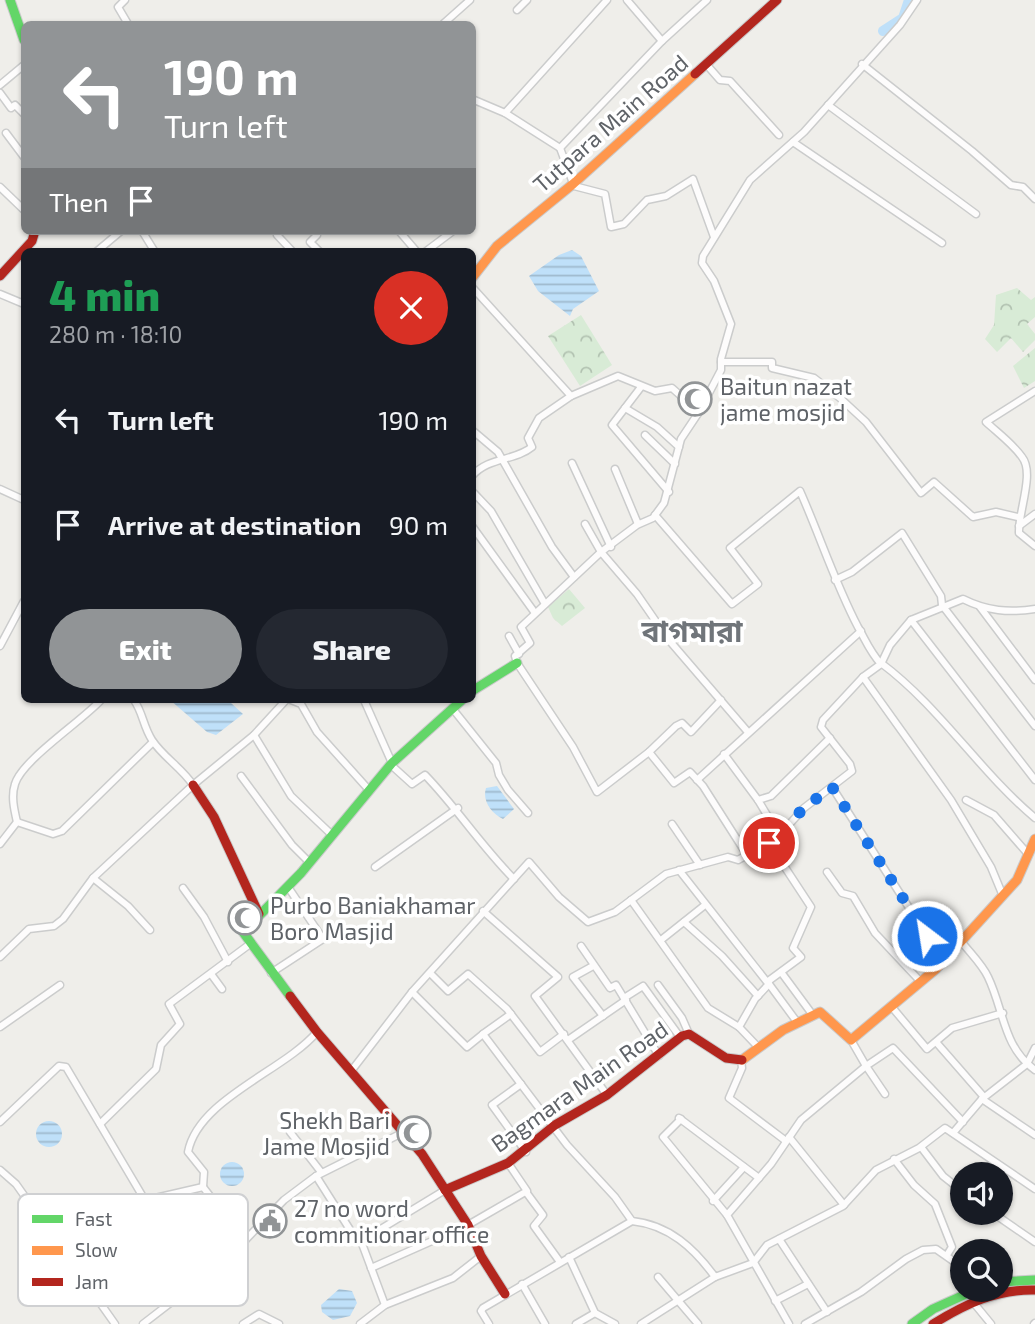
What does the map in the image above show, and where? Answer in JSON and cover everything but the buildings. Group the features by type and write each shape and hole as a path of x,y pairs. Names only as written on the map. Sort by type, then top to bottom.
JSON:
{"main road":[{"path":"10,0 21,36"},
{"name":"Tutpara Main Road","path":"476,273 497,246 573,185 777,0"},
{"path":"0,275 21,252"},
{"path":"476,688 518,658"},
{"path":"458,703 391,764 288,887 243,932 317,1032 405,1132 468,1226 481,1256 505,1294"},
{"path":"193,785 214,817 259,914"},
{"path":"741,1060 797,1022 820,1012 829,1017 851,1040 943,961 961,942 1017,880 1035,839"},
{"name":"Bagmara Main Road","path":"445,1190 466,1184 526,1152 555,1125 607,1096 684,1035 733,1061 741,1060"},
{"path":"1013,1281 1034,1278"},
{"path":"1013,1290 1035,1290"},
{"path":"912,1324 933,1308 950,1300"},
{"path":"933,1324 973,1302"}],"street":[{"path":"125,0 118,7 126,21"},
{"path":"446,21 470,0"},
{"path":"517,10 527,0"},
{"path":"505,113 607,0"},
{"path":"627,0 662,41"},
{"path":"560,148 662,41 707,0"},
{"path":"518,658 530,643 521,627 601,552 638,524 655,515 669,492 679,447 721,370 731,324 718,290 702,263 715,237 750,180 793,142 828,105 862,64 900,25 917,0"},
{"path":"706,64 720,80 730,81 779,135"},
{"path":"862,64 1011,185 1023,187 1035,198"},
{"path":"0,85 21,68"},
{"path":"0,93 11,108 15,105 21,111"},
{"path":"476,101 505,113 560,148 573,185 605,194 611,227 624,224 647,200 666,197 693,179 715,237"},
{"path":"828,105 976,214"},
{"path":"6,133 21,154"},
{"path":"793,142 942,243"},
{"path":"0,187 21,207"},
{"path":"101,248 116,235"},
{"path":"277,235 289,248"},
{"path":"316,248 310,242 317,235"},
{"path":"430,248 448,235"},
{"path":"476,291 571,396"},
{"path":"0,294 21,303"},
{"path":"721,362 772,362 772,368 814,378 866,422 921,494 934,482 972,517 996,512 1018,517"},
{"path":"476,472 482,465 525,453 532,447 530,431 539,418 571,396 618,376 655,391 672,388 699,412"},
{"path":"641,387 612,425 669,492"},
{"path":"1035,391 986,422 1024,459 1031,471 1018,517 1020,533 1035,546"},
{"path":"625,408 657,427 679,447"},
{"path":"476,434 501,459 552,547 574,577"},
{"path":"645,435 675,464"},
{"path":"572,463 611,547"},
{"path":"615,469 638,524"},
{"path":"0,490 21,499"},
{"path":"655,515 732,604 751,586 758,584 730,548 800,491 816,525 835,580 870,653 912,686 974,758 1035,818"},
{"path":"476,495 491,511 545,604"},
{"path":"1019,526 1035,514"},
{"path":"586,524 601,552 637,594 668,639 747,731"},
{"path":"476,532 535,613"},
{"path":"835,580 852,572 902,533 941,596 942,605 1035,726"},
{"path":"352,1070 412,992 529,862 559,897 588,922 615,912 666,874 728,857 738,860 769,843 804,808 852,771 850,764 821,727 823,720 863,677 881,664 890,645 911,620 942,605 963,599 980,607 1012,612 1035,609"},
{"path":"0,646 21,607"},
{"path":"980,607 1035,680"},
{"path":"911,620 1035,779"},
{"path":"697,780 747,731 861,631"},
{"path":"509,636 518,658 573,747 597,792 682,723 691,733 721,700"},
{"path":"863,677 951,800 991,867 1003,896"},
{"path":"0,844 17,821 13,803 16,781 37,756 98,703"},
{"path":"136,703 144,714 144,724 153,742 183,770 193,785"},
{"path":"0,957 29,929 54,926 63,919 93,878 137,841 193,785 254,735 285,703"},
{"path":"298,703 301,704 317,732 369,790"},
{"path":"365,703 391,764 412,784 425,775 458,808 489,855 514,879"},
{"path":"452,708 496,763 499,775 508,790 528,813"},
{"path":"254,735 291,796 332,835"},
{"path":"758,800 771,796 830,738"},
{"path":"17,821 53,834 62,831 153,742"},
{"path":"649,752 674,783 690,772 747,855"},
{"path":"724,754 758,800 779,835"},
{"path":"241,776 292,845 309,862"},
{"path":"832,787 943,961"},
{"path":"966,800 994,815 1028,854"},
{"path":"375,867 458,808"},
{"path":"672,824 700,864"},
{"path":"739,1027 768,983 801,957 793,948 811,907 769,843"},
{"path":"679,870 797,1022"},
{"path":"827,872 842,893 853,896 875,933 920,981"},
{"path":"93,878 128,906 150,930"},
{"path":"271,973 323,939 288,887"},
{"path":"183,888 204,918 228,962"},
{"path":"631,900 708,1008 739,1027 758,1047"},
{"path":"661,940 705,905"},
{"path":"483,911 558,977 535,996 607,1096"},
{"path":"684,922 722,956 758,996"},
{"path":"961,942 987,974 1003,1013 1006,1035 1027,1064 1035,1070"},
{"path":"100,1124 156,1069 161,1045 180,1024 169,1004 250,944"},
{"path":"581,946 610,988 616,985 659,1055"},
{"path":"593,966 573,977 603,1016"},
{"path":"781,972 813,1014"},
{"path":"430,973 448,991 468,974 511,1014 540,1052 603,1016 643,986 684,1035"},
{"path":"211,974 222,989"},
{"path":"0,1027 60,985"},
{"path":"658,985 682,1018 684,1035"},
{"path":"412,992 467,1047 511,1014"},
{"path":"891,1006 927,1049 952,1028 1003,1013"},
{"path":"208,1194 203,1187 204,1172 188,1152 191,1138 213,1111 267,1070 303,1048 317,1032"},
{"path":"484,1034 555,1125 567,1145 615,1197 632,1221"},
{"path":"851,1040 885,1094"},
{"path":"936,1042 983,1098 1035,1135"},
{"path":"727,1215 759,1178 802,1120 866,1066 893,1048 963,1122"},
{"path":"953,1133 983,1098 1027,1064 1035,1048"},
{"path":"741,1060 742,1068 729,1098 787,1140 844,1205"},
{"path":"2,1119 62,1066 141,1194"},
{"path":"521,1084 492,1105 526,1152"},
{"path":"0,1108 2,1119"},
{"path":"759,1178 680,1118 663,1137 727,1215 785,1323"},
{"path":"641,1324 715,1277 753,1264 767,1245 844,1205 876,1170 921,1147 945,1128 1035,1189"},
{"path":"290,1132 319,1174 354,1236 361,1241 384,1305"},
{"path":"248,1238 284,1200 319,1174 405,1132"},
{"path":"921,1147 950,1182"},
{"path":"894,1159 914,1185 935,1204 952,1247 947,1255"},
{"path":"508,1163 544,1215 534,1226 560,1262"},
{"path":"713,1200 744,1167"},
{"path":"0,1170 23,1194"},
{"path":"173,1194 203,1187"},
{"path":"361,1241 445,1190"},
{"path":"371,1268 468,1226 526,1192"},
{"path":"489,1324 481,1311 483,1308 632,1221 653,1223 668,1231 695,1251 715,1277"},
{"path":"1010,1225 1035,1242"},
{"path":"779,1239 827,1312"},
{"path":"805,1324 923,1250 936,1249 950,1259"},
{"path":"360,1324 384,1305 453,1278 481,1256"},
{"path":"569,1257 595,1312 615,1324"},
{"path":"658,1277 698,1324"},
{"path":"522,1284 545,1324"},
{"path":"775,1301 808,1284"},
{"path":"973,1302 991,1324"},
{"path":"102,1306 115,1324"},
{"path":"143,1324 167,1306"},
{"path":"576,1324 595,1312"},
{"path":"243,1324 260,1314 279,1324"}],"green space":[{"path":"1017,288 1031,300 1035,297 1035,317 1027,324 1035,334 1035,340 1023,352 1011,338 997,352 985,339 994,325 996,295"},
{"path":"581,315 612,365 580,386 548,336"},
{"path":"1035,348 1035,381 1024,388 1013,366"},
{"path":"569,589 585,608 562,626 553,618 548,607"}],"water":[{"path":"572,250 581,256 599,291 573,309 570,316 538,291 529,276 559,255"},
{"path":"173,703 231,703 243,714 216,735 207,732"},
{"path":"497,786 514,809 503,819 491,810 485,797 486,788"},
{"path":"49,1121 58,1125 62,1134 58,1143 49,1147 40,1143 36,1134 40,1125"},
{"path":"232,1162 240,1166 244,1174 240,1182 232,1186 224,1182 220,1174 224,1166"},
{"path":"339,1289 352,1291 357,1303 350,1316 333,1320 322,1312 321,1305"}],"waterway":[{"path":"883,31 903,18 909,0"}],"traffic: fast":[{"path":"10,0 21,31"},
{"path":"476,689 517,663"},
{"path":"290,996 243,932 301,873 392,763 459,703"},
{"path":"1013,1281 1035,1280"},
{"path":"912,1324 933,1309 950,1301"}],"traffic: slow":[{"path":"476,273 497,246 573,184 695,74"},
{"path":"742,1060 783,1030 820,1012 851,1040 936,969 1017,880 1035,839"}],"traffic: jam":[{"path":"695,74 777,0"},
{"path":"26,248 34,235"},
{"path":"0,276 21,253"},
{"path":"193,785 214,817 259,914"},
{"path":"290,996 317,1032 422,1154 468,1225 481,1256 505,1294"},
{"path":"445,1190 508,1163 555,1125 607,1095 682,1036 689,1034 726,1058 742,1060"},
{"path":"933,1324 982,1299 1008,1292 1035,1290"}],"place":[{"name":"Baitun nazat jame mosjid","path":"695,399"},
{"name":"Purbo Baniakhamar Boro Masjid","path":"245,918"},
{"name":"Shekh Bari Jame Mosjid","path":"414,1133"},
{"name":"27 no word commitionar office","path":"270,1221"}],"district":[{"name":"বাগমারা","path":"692,630"}],"route":[{"path":"769,843 776,839 804,808 832,787 927,936"}]}
